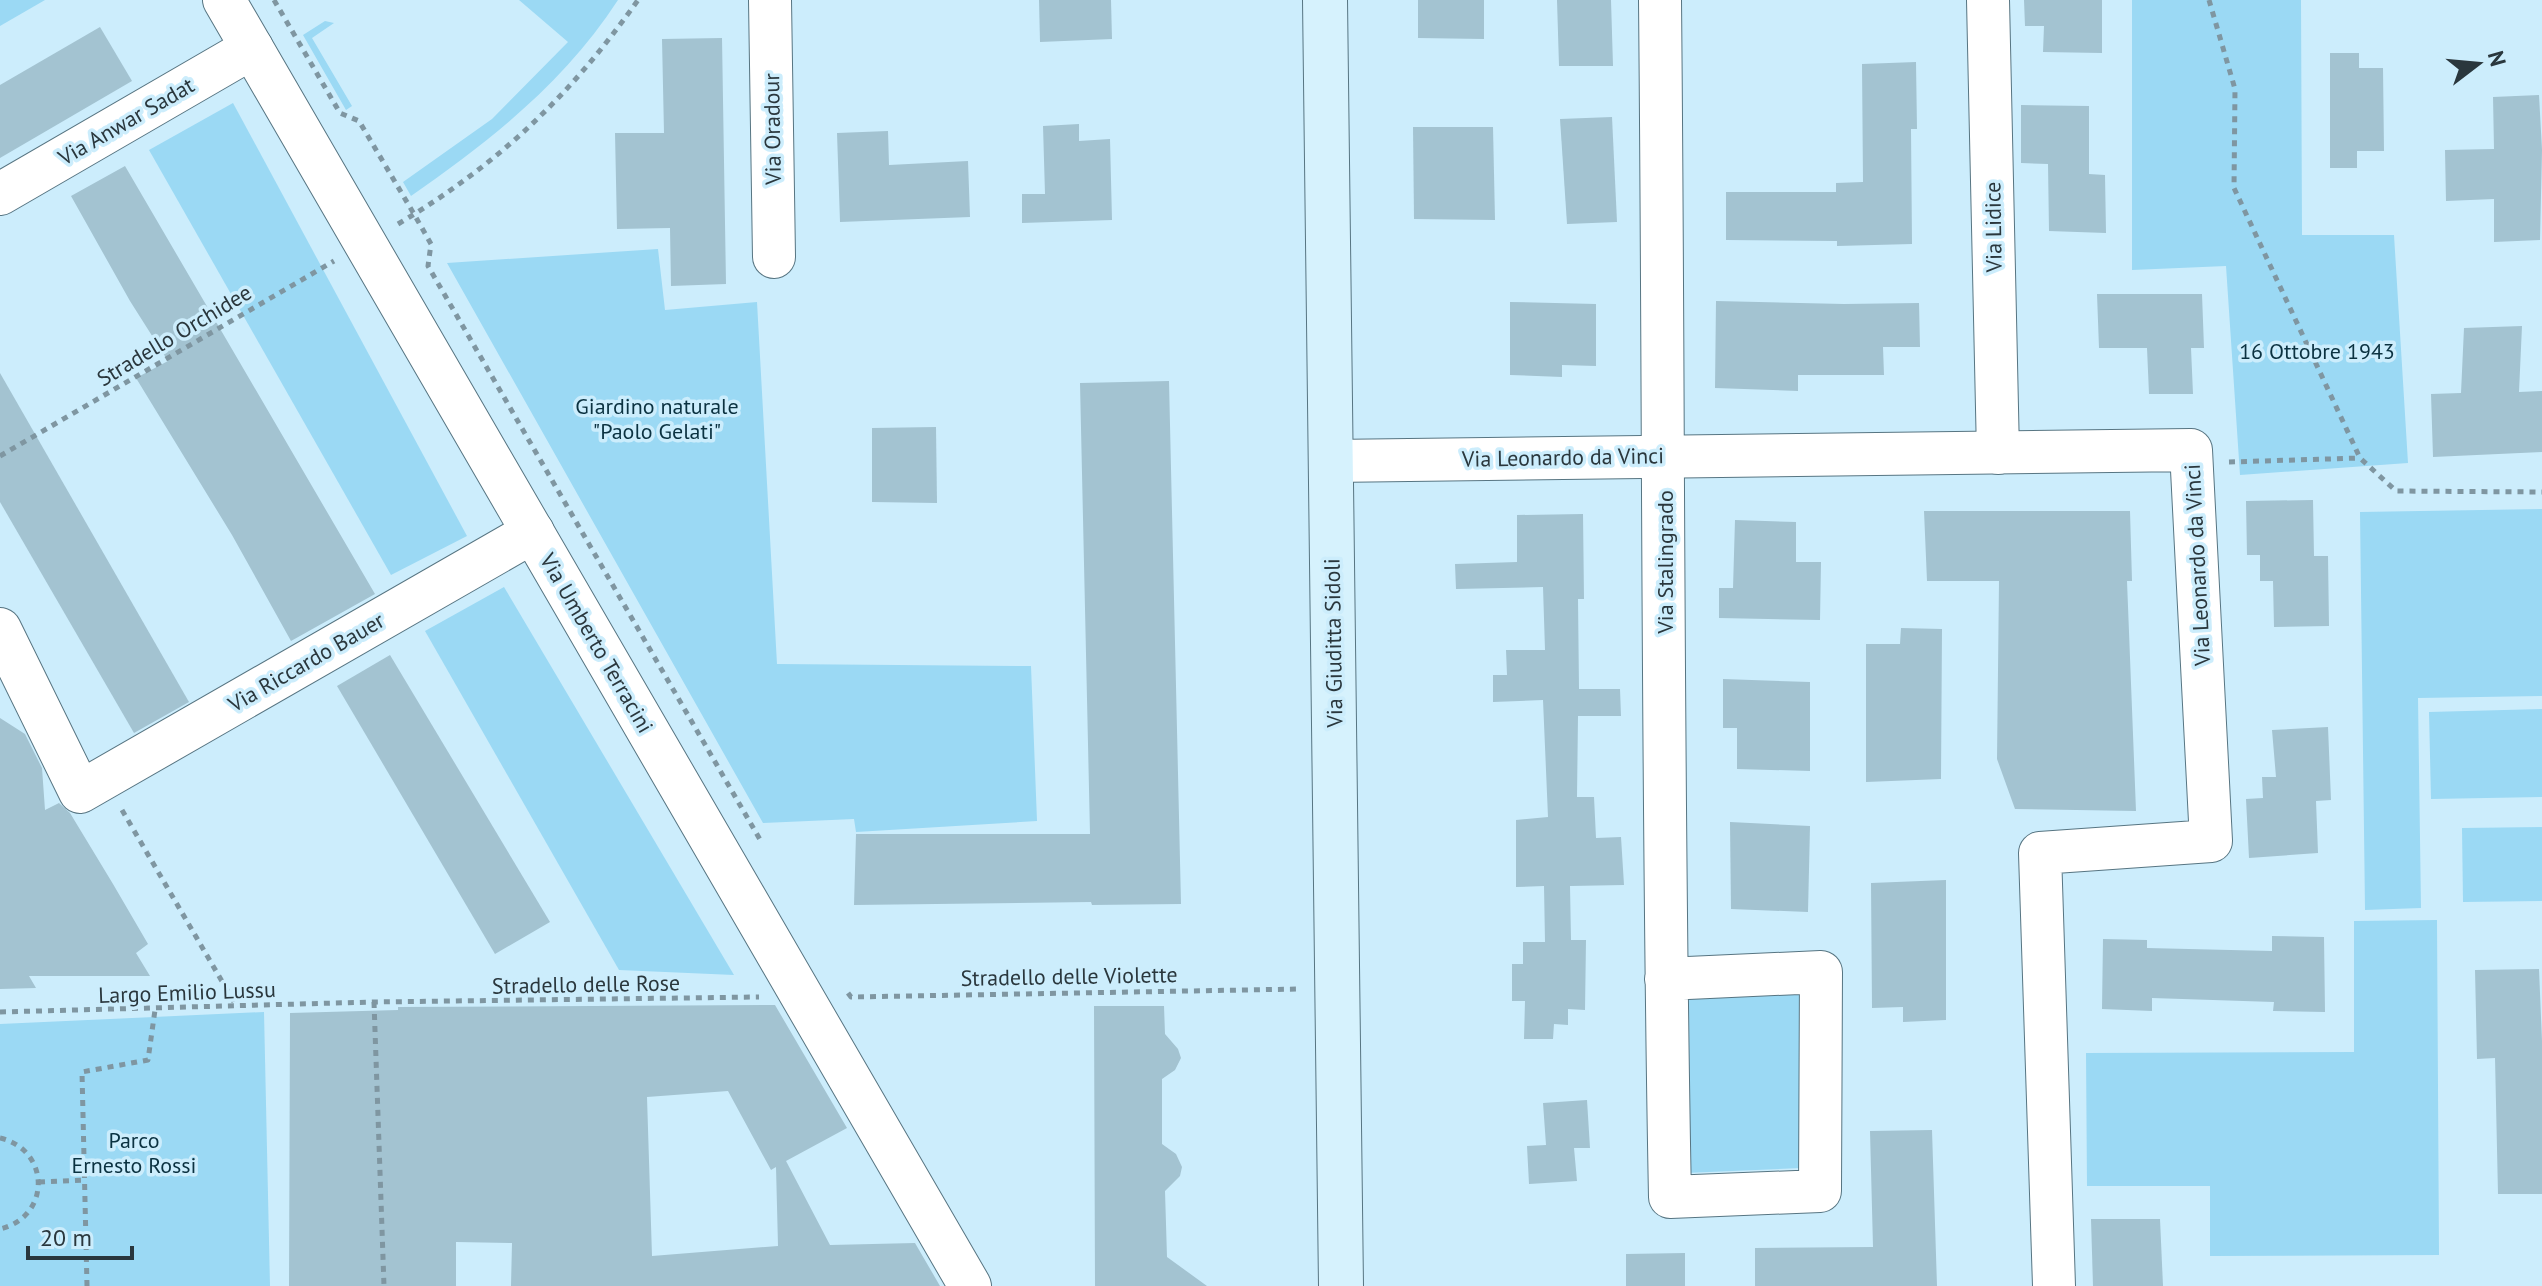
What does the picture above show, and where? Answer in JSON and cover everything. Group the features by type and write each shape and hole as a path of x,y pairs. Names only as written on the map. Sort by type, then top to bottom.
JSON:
{"street":[{"name":"Via Umberto Terracini","path":"224,0 970,1286"},
{"name":"Via Oradour","path":"770,0 774,257"},
{"name":"Via Giuditta Sidoli","path":"1325,0 1341,1286"},
{"name":"Via Stalingrado","path":"1660,0 1666,979 1670,1197 1820,1191 1821,972 1666,979"},
{"name":"Via Lidice","path":"1988,0 1998,453"},
{"name":"Via Anwar Sadat","path":"0,194 252,48"},
{"name":"Via Leonardo da Vinci","path":"1331,461 2191,450 2211,841 2040,853 2054,1286"},
{"name":"Via Riccardo Bauer","path":"0,629 80,792 533,532"}],"path":[{"path":"274,0 340,113 359,121 414,214 431,244 428,266 768,855"},
{"name":"Stradello Orchidee","path":"0,456 414,214 470,177 546,113 595,59 638,0"},
{"path":"2209,0 2235,89 2234,188 2360,458 2396,491 2542,492"},
{"path":"2192,463 2360,458"},
{"name":"Stradello delle Rose","path":"374,1002 769,997 795,984"},
{"name":"Stradello delle Violette","path":"844,986 851,997 1338,989"},
{"path":"374,1002 384,1286"},
{"name":"Largo Emilio Lussu","path":"0,1012 374,1002"},
{"path":"87,1286 82,1072 148,1060 155,1010"},
{"path":"0,1138 17,1144 29,1154 39,1182 29,1211 18,1222 0,1229"},
{"path":"39,1182 85,1180"}],"green space":[{"path":"0,0 45,0 0,26"},
{"path":"519,0 618,0 597,30 550,84 469,154 411,196 403,182 492,119 568,42"},
{"name":"16 Ottobre 1943","path":"2132,0 2301,0 2302,235 2394,235 2408,463 2240,475 2226,266 2132,270"},
{"path":"325,21 334,23 312,38 352,106 346,110 303,35"},
{"path":"233,103 467,536 391,575 149,150"},
{"name":"Giardino naturale \"Paolo Gelati\"","path":"658,249 665,310 757,302 777,664 1031,666 1037,821 856,832 854,819 763,823 447,263"},
{"path":"2542,509 2542,696 2418,698 2421,908 2365,910 2360,512"},
{"path":"504,587 734,975 619,970 425,631"},
{"path":"2542,709 2542,797 2431,799 2429,712"},
{"path":"2542,827 2542,901 2463,902 2462,828"},
{"path":"2437,920 2439,1255 2210,1256 2210,1186 2087,1186 2086,1053 2354,1052 2354,921"},
{"path":"1802,990 1801,1168 1685,1173 1685,993"},
{"name":"Parco Ernesto Rossi","path":"264,1012 270,1286 0,1286 0,1024"}],"building":[{"path":"1039,0 1111,0 1112,39 1040,42"},
{"path":"1418,0 1484,0 1484,39 1418,38"},
{"path":"1557,0 1611,0 1613,66 1559,66"},
{"path":"2024,0 2102,0 2102,53 2043,52 2044,26 2025,26"},
{"path":"100,27 132,81 0,158 0,85"},
{"path":"722,38 726,284 671,286 670,228 617,229 615,133 664,133 662,39"},
{"path":"2330,53 2359,53 2359,68 2383,68 2384,151 2357,151 2357,168 2330,168"},
{"path":"1916,62 1917,129 1911,129 1912,244 1837,246 1837,241 1726,240 1726,192 1836,192 1836,183 1863,182 1862,64"},
{"path":"2539,95 2542,150 2540,240 2494,242 2494,199 2446,201 2445,150 2494,149 2493,97"},
{"path":"2021,105 2089,106 2089,174 2105,175 2106,233 2049,231 2048,164 2021,163"},
{"path":"1612,117 1617,222 1567,224 1560,119"},
{"path":"1079,124 1079,141 1110,139 1112,220 1022,223 1022,194 1045,194 1043,126"},
{"path":"1413,127 1493,127 1495,220 1414,219"},
{"path":"888,131 889,165 968,161 970,217 840,222 837,133"},
{"path":"125,166 375,594 291,641 232,535 136,378 168,361 71,196"},
{"path":"2097,294 2202,294 2204,348 2191,348 2193,394 2149,394 2147,348 2099,348"},
{"path":"1716,301 1919,303 1920,347 1883,347 1884,375 1798,375 1798,391 1715,388"},
{"path":"1510,302 1596,304 1596,366 1562,365 1562,377 1510,375"},
{"path":"2522,326 2519,392 2542,391 2542,452 2433,457 2431,394 2461,393 2464,328"},
{"path":"0,373 189,702 134,733 0,502"},
{"path":"1169,381 1181,904 854,905 856,834 1090,834 1080,383"},
{"path":"936,427 937,503 872,502 872,428"},
{"path":"2313,500 2314,556 2328,556 2329,626 2274,627 2273,581 2260,581 2260,555 2247,555 2246,501"},
{"path":"1924,511 2130,511 2132,581 2127,581 2136,811 2015,809 1997,759 1999,581 1927,581"},
{"path":"1583,514 1584,599 1578,599 1579,689 1620,689 1621,716 1578,716 1577,797 1594,797 1596,838 1621,837 1624,885 1570,886 1571,940 1586,940 1585,1010 1568,1009 1568,1025 1554,1024 1553,1039 1524,1039 1525,1001 1512,1001 1512,964 1523,964 1523,942 1545,942 1544,886 1516,887 1516,820 1548,817 1543,700 1493,702 1493,675 1507,675 1506,650 1545,650 1543,587 1456,589 1455,564 1517,562 1517,515"},
{"path":"1735,520 1796,522 1796,562 1821,562 1820,620 1719,618 1719,588 1733,588"},
{"path":"1901,628 1942,629 1941,779 1866,782 1866,644 1900,644"},
{"path":"390,655 550,922 495,954 337,686"},
{"path":"1723,679 1810,682 1810,771 1737,769 1737,728 1723,728"},
{"path":"0,718 25,734 42,768 45,810 59,803 70,813 148,944 136,953 150,976 29,976 36,988 0,989"},
{"path":"2328,727 2331,800 2316,801 2318,853 2249,858 2246,799 2263,798 2262,777 2276,777 2272,730"},
{"path":"1730,822 1810,826 1808,912 1731,909"},
{"path":"1946,880 1946,1020 1903,1022 1903,1007 1872,1008 1871,883"},
{"path":"2272,936 2324,937 2325,1012 2273,1011 2274,1002 2152,998 2152,1011 2102,1009 2103,939 2147,940 2147,948 2272,951"},
{"path":"2539,969 2542,1194 2498,1194 2495,1058 2477,1059 2475,970"},
{"path":"775,1005 847,1128 786,1161 830,1245 915,1243 940,1286 511,1286 512,1243 456,1242 456,1286 289,1286 290,1013 398,1010 398,1007","holes":["728,1091 771,1170 776,1167 778,1246 652,1256 647,1097"]},
{"path":"1094,1006 1164,1006 1165,1034 1178,1049 1181,1058 1175,1070 1162,1079 1162,1144 1176,1154 1182,1167 1180,1176 1165,1191 1167,1257 1207,1286 1095,1286"},
{"path":"1587,1100 1590,1148 1574,1148 1577,1181 1529,1184 1527,1146 1546,1145 1543,1103"},
{"path":"1932,1130 1937,1286 1755,1286 1755,1248 1873,1247 1870,1131"},
{"path":"2091,1219 2160,1219 2163,1286 2093,1286"},
{"path":"1685,1253 1685,1286 1626,1286 1626,1254"}]}
